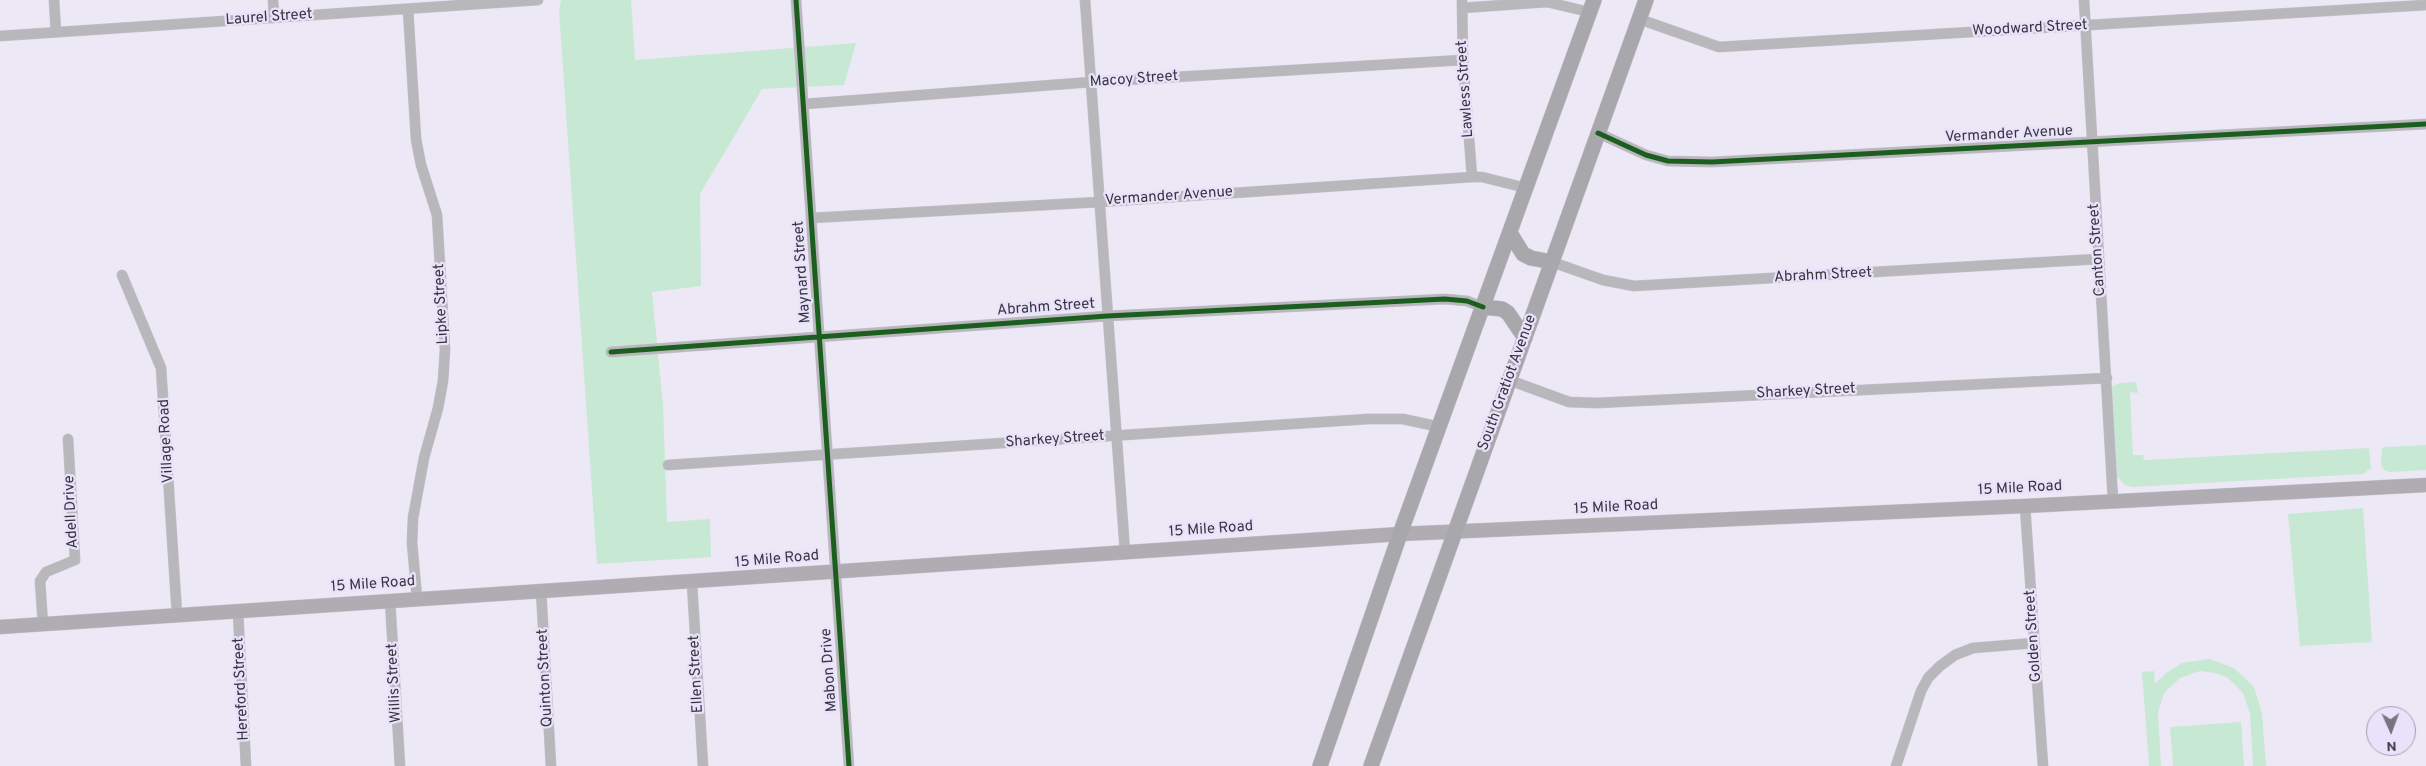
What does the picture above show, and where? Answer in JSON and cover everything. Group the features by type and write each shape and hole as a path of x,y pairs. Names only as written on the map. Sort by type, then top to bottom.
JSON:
{"main road":[{"name":"South Gratiot Avenue","path":"1371,766 1646,0"},
{"path":"1320,766 1400,534 1591,6"},
{"path":"1510,233 1523,254 1531,258 1552,262"},
{"path":"1483,307 1502,309 1508,313 1525,338"},
{"name":"15 Mile Road","path":"0,627 1400,534 2025,506 2426,485"}],"street":[{"path":"54,0 56,32"},
{"path":"273,0 274,18"},
{"name":"Laurel Street","path":"0,36 408,9 460,3 538,0"},
{"name":"Maynard Street","path":"796,0 805,104 835,571"},
{"path":"1085,0 1115,436 1125,552"},
{"name":"Canton Street","path":"2084,0 2113,500"},
{"path":"1462,4 1547,2 1591,6"},
{"name":"Lawless Street","path":"1462,4 1462,60 1472,177"},
{"name":"Woodward Street","path":"1639,19 1718,47 2426,5"},
{"name":"Lipke Street","path":"408,9 416,139 421,164 437,215 445,350 443,381 438,408 424,458 413,518 412,544 417,598"},
{"name":"Macoy Street","path":"805,104 1091,82 1462,60"},
{"name":"Vermander Avenue","path":"1598,133 1646,154 1668,161 1712,162 2426,124"},
{"name":"Vermander Avenue","path":"811,218 1099,202 1472,177 1482,177 1526,188"},
{"name":"Abrahm Street","path":"1552,262 1603,280 1634,286 2098,259"},
{"name":"Village Road","path":"122,275 156,352 161,368 177,615"},
{"name":"Abrahm Street","path":"611,352 1107,316 1445,299 1466,300 1483,307"},
{"name":"Sharkey Street","path":"1509,380 1563,400 1597,403 2107,378"},
{"name":"Sharkey Street","path":"668,465 1387,418 1403,419 1440,427"},
{"name":"Adell Drive","path":"43,625 40,581 46,572 75,560 68,439"},
{"name":"Golden Street","path":"2025,506 2043,766"},
{"name":"Mabon Drive","path":"835,571 849,766"},
{"name":"Ellen Street","path":"692,582 703,766"},
{"name":"Quinton Street","path":"541,590 551,766"},
{"name":"Willis Street","path":"390,600 400,766"},
{"name":"Hereford Street","path":"238,612 246,766"},
{"path":"1896,766 1922,691 1928,678 1940,666 1955,655 1973,648 2034,643"}],"green space":[{"path":"561,0 631,0 635,60 856,43 844,85 762,89 700,194 701,286 652,292 663,405 667,522 710,519 711,557 597,564 559,10"},
{"path":"2136,382 2138,393 2130,392 2133,455 2143,455 2144,460 2369,448 2371,468 2363,474 2132,487 2125,485 2117,476 2111,387 2120,383"},
{"path":"2426,445 2426,470 2390,472 2384,470 2381,465 2382,449 2385,447"},
{"path":"2363,508 2372,642 2300,646 2288,514"},
{"path":"2209,659 2234,668 2254,687 2262,713 2266,766 2253,766 2250,714 2243,693 2228,678 2215,673 2200,671 2180,678 2164,693 2158,713 2161,766 2149,766 2142,672 2154,671 2155,684 2166,673 2182,663"},
{"path":"2241,722 2244,766 2173,766 2170,727"}],"cycle path":[{"path":"796,0 849,766"},
{"path":"1598,133 1646,155 1668,161 1712,162 2426,124"},
{"path":"611,352 1107,316 1445,299 1467,301 1483,307"}]}
